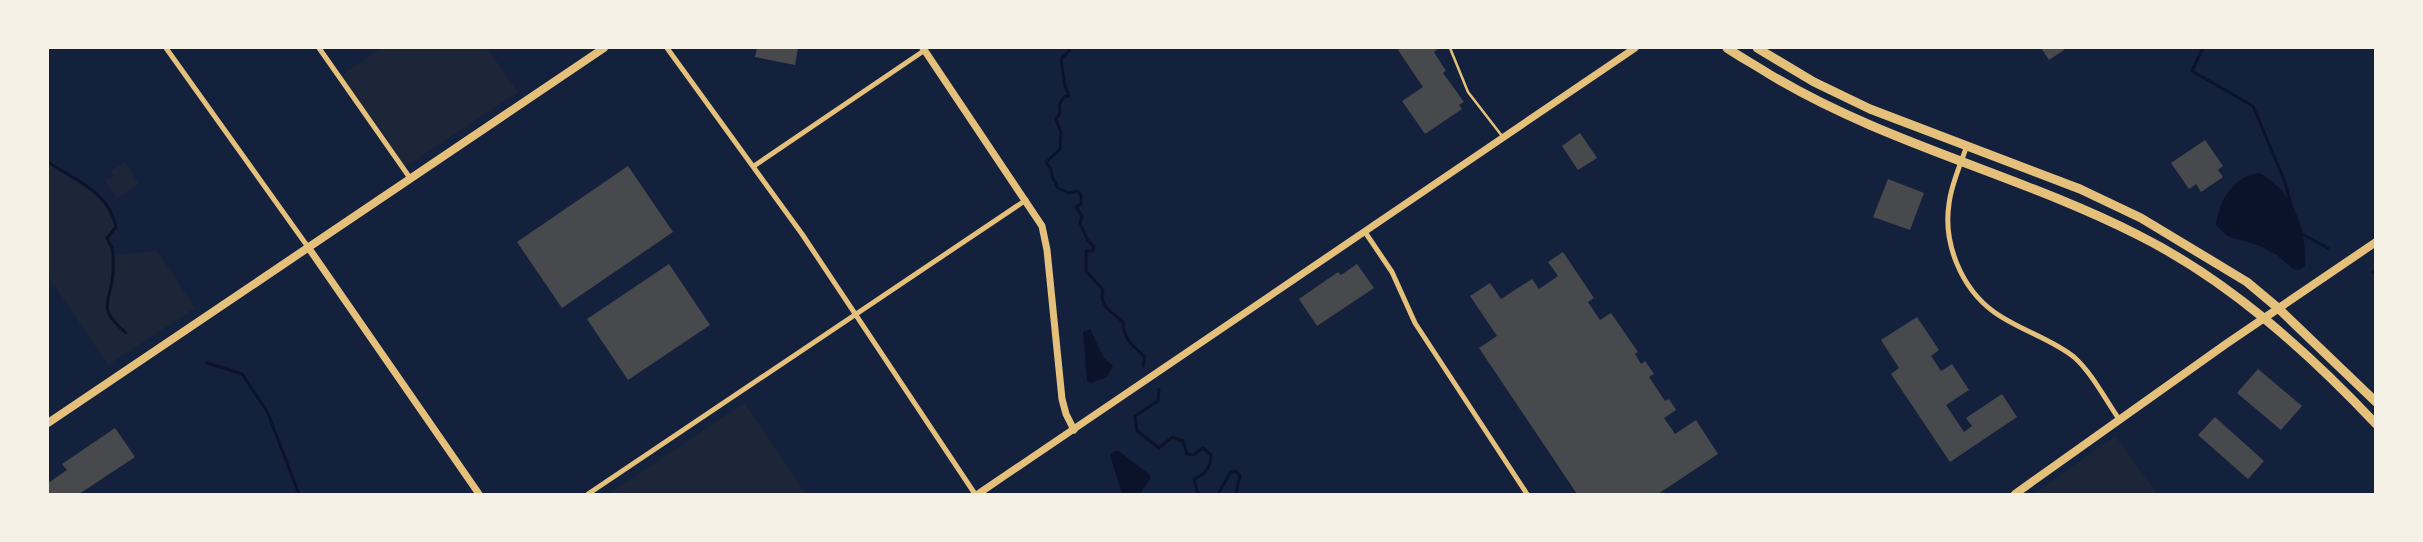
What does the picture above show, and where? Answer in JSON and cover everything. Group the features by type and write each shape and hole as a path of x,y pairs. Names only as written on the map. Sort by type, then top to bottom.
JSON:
{"main road":[{"path":"48,423 604,48"},
{"path":"1727,48 1806,96 1866,124 2062,201 2139,235 2202,272 2263,318 2342,389 2376,424"},
{"path":"1757,48 1814,82 1870,109 2080,189 2141,218 2247,282 2278,308 2376,402"},
{"path":"2015,494 2263,318 2376,242"}],"street":[{"path":"166,48 308,246 479,494"},
{"path":"319,48 410,178"},
{"path":"667,48 754,166 977,494 1635,48"},
{"path":"754,166 924,49 1042,226 1048,250 1062,399 1066,414 1074,430"},
{"path":"1967,146 1950,198 1948,217 1951,246 1963,277 1982,302 1994,312 2063,349 2076,359 2119,419"},
{"path":"588,494 1026,200"},
{"path":"1365,232 1392,272 1415,323 1527,494"}],"lane":[{"path":"1450,48 1468,92 1503,137"}],"shaded area":[{"path":"381,48 487,48 518,92 405,167 341,76"},
{"path":"48,162 89,188 106,204 116,227 107,238 113,255 157,251 195,308 108,365 48,276"},
{"path":"125,162 139,184 117,198 105,181 114,176 111,171"},
{"path":"2260,173 2282,191 2296,213 2304,239 2305,252 2305,266 2300,270 2293,269 2277,255 2260,246 2227,236 2216,225 2220,207 2229,190 2243,178"},
{"path":"1090,329 1104,358 1113,366 1107,377 1091,383 1087,381 1083,332"},
{"path":"744,403 806,494 609,494"},
{"path":"2115,436 2157,494 2034,494"},
{"path":"1114,451 1119,451 1150,475 1150,479 1140,494 1122,494 1110,455"}],"building":[{"path":"757,48 798,48 795,65 755,57"},
{"path":"1402,48 1435,48 1437,50 1434,52 1446,71 1443,73 1464,102 1459,105 1462,109 1425,134 1402,101 1423,87 1398,50"},
{"path":"2041,48 2063,48 2064,50 2049,60"},
{"path":"1580,133 1597,158 1578,170 1562,146"},
{"path":"2205,140 2223,166 2218,170 2223,177 2201,192 2196,184 2189,189 2171,163"},
{"path":"628,166 673,232 562,308 517,242"},
{"path":"1888,179 1924,193 1910,230 1873,217"},
{"path":"1563,252 1594,298 1588,302 1600,320 1611,313 1638,352 1635,354 1641,364 1645,361 1654,374 1649,377 1665,401 1669,399 1676,410 1664,418 1675,434 1696,420 1718,454 1658,494 1577,494 1479,348 1497,336 1470,296 1490,283 1501,299 1532,279 1539,289 1558,276 1548,262"},
{"path":"669,264 710,325 628,380 587,319"},
{"path":"1357,264 1374,288 1317,326 1299,299 1338,272 1341,275"},
{"path":"1917,317 1939,350 1931,356 1941,371 1952,364 1969,390 1946,405 1964,432 1972,426 1966,418 2002,394 2017,417 1950,462 1891,374 1899,368 1881,340"},
{"path":"2258,369 2302,406 2281,430 2237,393"},
{"path":"2215,417 2264,461 2248,479 2198,435"},
{"path":"115,428 135,457 79,494 48,494 48,483 67,470 62,464"}],"waterway":[{"path":"1070,48 1061,59 1065,86 1069,96 1064,97 1059,105 1060,113 1056,119 1061,133 1060,149 1046,162 1051,169 1058,188 1069,193 1077,191 1081,195 1081,204 1076,207 1082,216 1080,223 1087,239 1094,247 1093,251 1086,251 1086,271 1103,290 1104,304 1123,322 1127,338 1145,357 1143,366"},
{"path":"2203,48 2192,71 2253,106 2285,182 2292,209"},
{"path":"48,162 98,195 112,215 116,227 107,238 113,253 112,283 107,305 111,317 126,333"},
{"path":"2300,233 2328,248"},
{"path":"207,363 242,374 267,411 299,494"},
{"path":"1159,389 1158,401 1135,416 1137,431 1159,448 1172,437 1183,441 1187,454 1193,455 1203,448 1211,455 1207,470 1194,479 1197,492 1200,494"},
{"path":"1218,494 1230,473 1236,471 1240,476 1237,494"}]}
